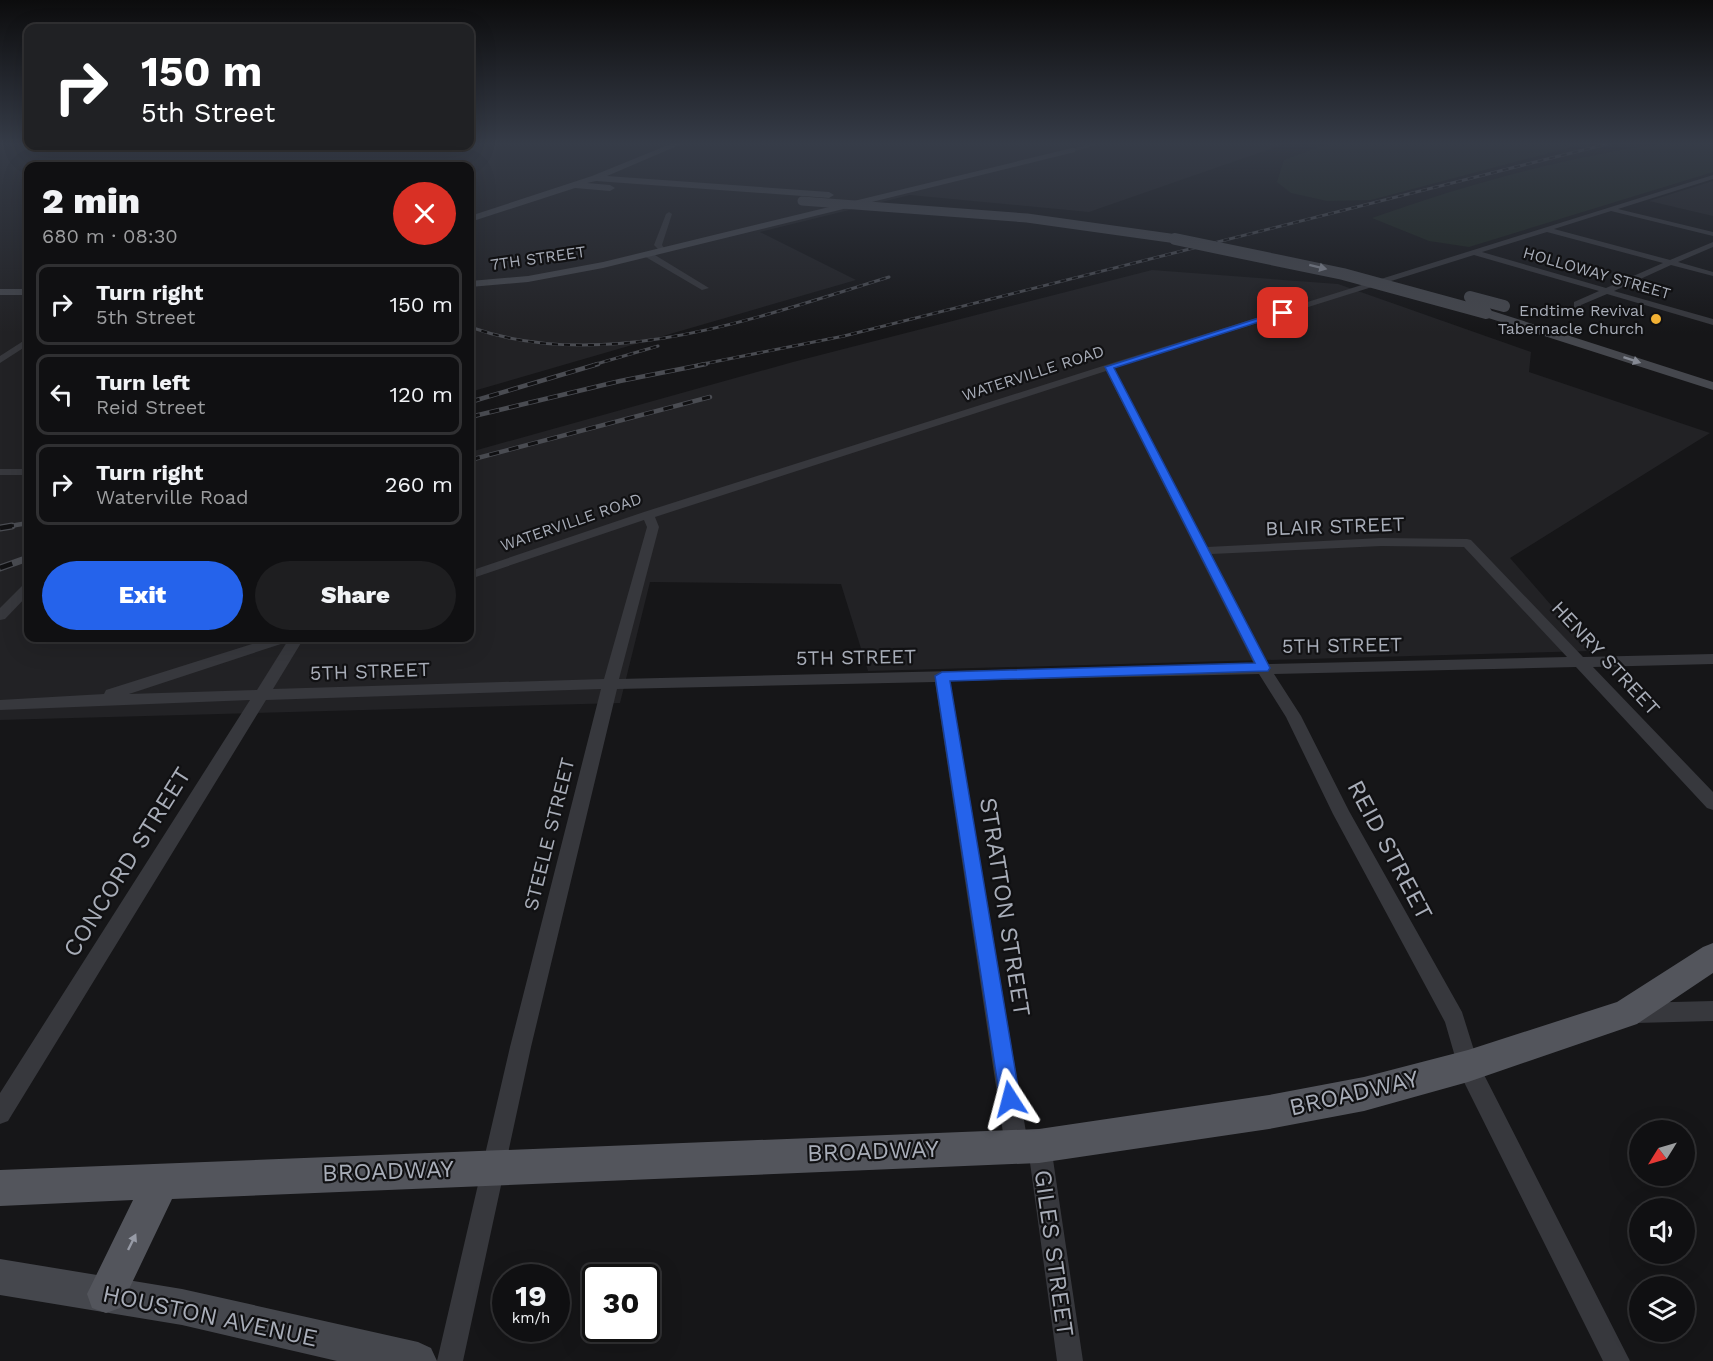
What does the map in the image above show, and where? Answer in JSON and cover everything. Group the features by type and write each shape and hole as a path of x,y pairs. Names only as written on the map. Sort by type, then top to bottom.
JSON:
{"main road":[{"name":"BROADWAY","path":"0,1188 1028,1146 1269,1112 1365,1094 1468,1066 1626,1014 1713,956"},
{"path":"106,1294 162,1181"}],"street":[{"path":"474,218 509,207"},
{"name":"7TH STREET","path":"474,284 554,275 843,207"},
{"path":"874,207 1024,218 1177,239 1315,267 1486,313 1713,386"},
{"path":"977,207 1060,213 1237,240"},
{"name":"WATERVILLE ROAD","path":"474,574 648,515 1109,367 1618,207"},
{"path":"1610,209 1713,234"},
{"path":"662,251 658,245 669,214"},
{"path":"1545,229 1713,274"},
{"path":"1577,308 1577,304 1605,290 1713,244"},
{"name":"HOLLOWAY STREET","path":"1473,252 1713,322"},
{"path":"647,254 705,288"},
{"path":"1308,255 1421,283"},
{"path":"0,292 24,292"},
{"path":"1462,294 1713,373"},
{"path":"0,360 24,344"},
{"name":"REID STREET","path":"1109,367 1263,668 1293,716 1342,814 1455,1019 1468,1066 1617,1361"},
{"path":"0,472 24,472"},
{"name":"STEELE STREET","path":"450,1361 492,1167 609,684 653,527 648,515"},
{"name":"BLAIR STREET","path":"1205,551 1381,542 1467,543"},
{"name":"HENRY STREET","path":"1467,543 1581,660 1713,803"},
{"path":"0,616 24,592"},
{"path":"94,700 273,642"},
{"name":"CONCORD STREET","path":"0,1113 294,642"},
{"name":"5TH STREET","path":"0,705 609,684 1581,660 1713,659"},
{"name":"STRATTON STREET","path":"942,676 1028,1146"},
{"path":"1626,1014 1713,1011"},
{"name":"GILES STREET","path":"1028,1146 1070,1361"},
{"name":"HOUSTON AVENUE","path":"0,1277 182,1307 418,1361"}],"shaded area":[{"path":"0,207 24,207 24,642 474,642 474,451 793,362 1152,270 1338,284 1531,352 1529,372 1710,433 1510,558 1591,651 868,671 841,584 650,582 620,703 0,720"},
{"path":"474,207 863,207 760,232 856,280 474,391"},
{"path":"1031,207 1105,207 1089,212"},
{"path":"1406,207 1601,207 1469,247 1429,241 1372,218"},
{"path":"1673,207 1713,207 1713,216"}],"railway":[{"path":"698,365 844,336 1359,207"},
{"path":"474,328 521,340 574,345 627,343 681,335 735,323 889,277"},
{"path":"593,365 658,346"},
{"path":"474,401 598,364"},
{"path":"474,416 620,381 706,364"},
{"path":"474,459 710,397"},
{"path":"4,527 24,524"},
{"path":"0,528 12,526"},
{"path":"0,568 24,559"}],"place":[{"name":"Endtime Revival Tabernacle Church","path":"1656,319"}],"route":[{"path":"1010,1099 942,676 1263,668 1189,518 1109,367 1283,313"}]}
